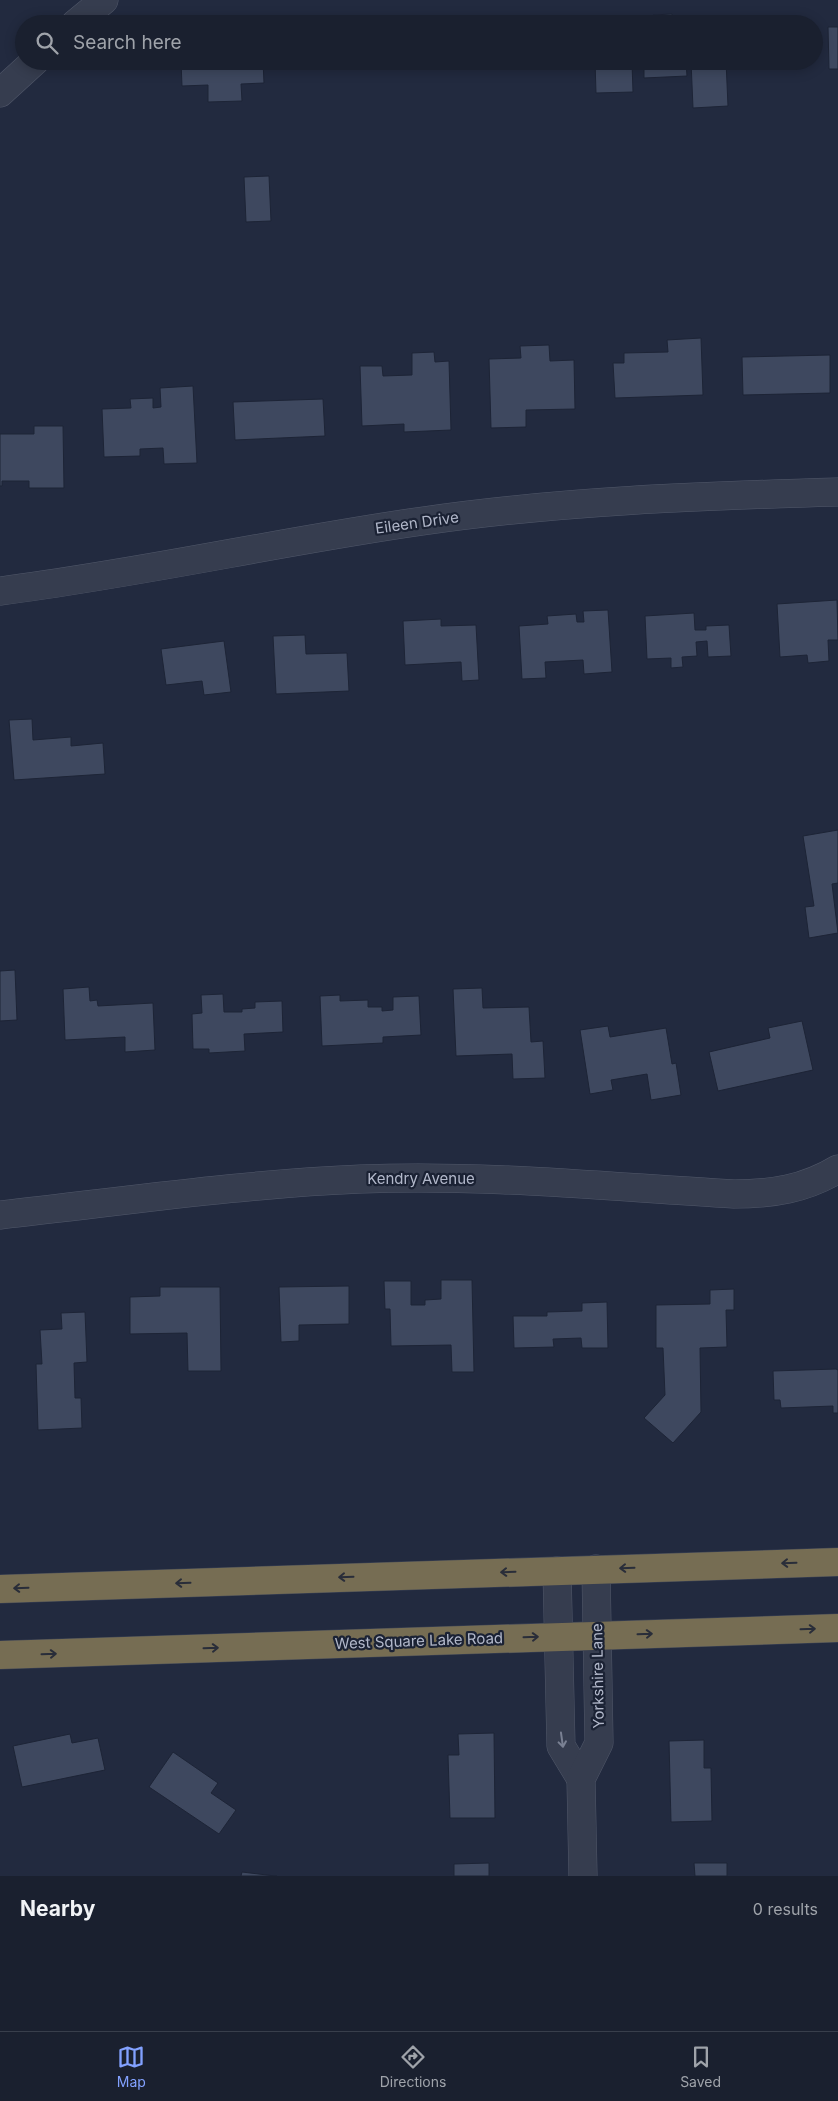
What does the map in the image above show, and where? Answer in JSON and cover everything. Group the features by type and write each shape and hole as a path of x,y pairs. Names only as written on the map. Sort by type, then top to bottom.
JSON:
{"highway":[{"path":"0,1589 838,1562"},
{"name":"West Square Lake Road","path":"0,1655 838,1628"}],"street":[{"path":"86,15 104,0"},
{"path":"0,93 25,70"},
{"name":"Eileen Drive","path":"0,591 384,527 507,510 625,500 838,492"},
{"name":"Kendry Avenue","path":"0,1215 249,1188 361,1179 484,1179 760,1194 797,1188 838,1169"},
{"name":"Yorkshire Lane","path":"583,1876 581,1779 599,1742 596,1569"},
{"path":"557,1571 561,1746 581,1779"}],"building":[{"path":"828,27 838,27 838,69 829,69"},
{"path":"181,70 263,70 264,83 241,84 242,101 208,102 208,85 182,86"},
{"path":"595,70 632,70 633,92 596,93"},
{"path":"644,70 687,70 687,76 644,78"},
{"path":"691,70 726,70 728,106 693,108"},
{"path":"269,176 271,221 246,222 244,177"},
{"path":"701,338 703,395 615,398 613,363 624,363 624,353 668,352 667,340"},
{"path":"549,345 550,361 574,360 575,409 526,410 526,427 491,428 489,359 521,358 520,346"},
{"path":"434,352 435,362 449,361 451,430 404,432 404,424 362,426 360,366 382,366 383,376 412,375 412,353"},
{"path":"830,355 830,393 743,395 742,357"},
{"path":"193,386 197,463 164,464 163,448 140,449 140,456 104,457 102,409 131,408 130,399 153,398 153,408 161,407 160,388"},
{"path":"323,399 325,436 235,440 233,402"},
{"path":"34,426 63,426 64,488 29,488 29,481 2,481 2,486 0,486 0,434 34,434"},
{"path":"837,600 838,640 828,640 829,661 808,663 807,655 780,657 777,604"},
{"path":"608,610 612,672 584,674 583,660 545,662 546,678 522,679 519,626 548,624 547,616 576,614 577,622 584,622 583,611"},
{"path":"694,613 695,630 706,630 706,626 729,625 731,656 708,657 707,641 696,642 697,656 682,657 683,667 671,668 671,658 647,659 645,616"},
{"path":"441,619 441,626 476,625 479,680 462,681 461,662 405,665 403,621"},
{"path":"305,635 306,654 347,653 349,691 276,694 273,636"},
{"path":"224,641 231,692 204,695 202,681 166,685 161,649"},
{"path":"32,719 33,740 71,737 71,746 103,743 105,774 14,780 9,720"},
{"path":"838,830 838,883 832,884 838,933 809,938 805,907 814,906 803,836"},
{"path":"15,970 17,1020 0,1021 0,971"},
{"path":"89,987 90,1001 97,1000 98,1006 153,1003 155,1050 125,1052 125,1037 65,1040 63,989"},
{"path":"482,988 483,1008 529,1007 531,1042 543,1041 545,1078 513,1079 512,1054 456,1056 453,989"},
{"path":"223,994 224,1012 242,1012 242,1009 255,1008 255,1002 282,1001 283,1032 244,1034 245,1051 209,1053 209,1049 193,1049 192,1014 202,1013 201,995"},
{"path":"340,995 340,1001 368,1000 368,1007 382,1007 382,1011 393,1010 393,997 419,996 421,1035 383,1037 383,1043 322,1046 320,996"},
{"path":"802,1021 813,1070 718,1091 709,1052 770,1038 768,1028"},
{"path":"608,1026 610,1037 666,1028 672,1064 676,1063 681,1095 651,1100 647,1074 611,1080 613,1090 590,1094 580,1030"},
{"path":"441,1280 472,1280 474,1372 452,1372 451,1345 391,1346 390,1309 385,1309 384,1281 411,1281 411,1305 425,1305 425,1300 441,1299"},
{"path":"349,1286 349,1324 299,1325 299,1341 281,1342 279,1287"},
{"path":"160,1287 220,1287 221,1371 188,1371 187,1333 130,1334 130,1297 160,1296"},
{"path":"734,1289 734,1310 726,1310 727,1347 700,1348 701,1412 673,1443 644,1418 665,1395 663,1348 656,1348 656,1305 710,1304 710,1290"},
{"path":"607,1302 608,1348 582,1348 581,1338 553,1339 554,1347 514,1348 513,1316 547,1316 547,1312 582,1311 582,1303"},
{"path":"85,1312 87,1362 74,1363 75,1398 81,1398 82,1428 38,1430 36,1364 42,1364 40,1330 62,1329 61,1313"},
{"path":"838,1370 838,1413 833,1413 833,1406 781,1408 780,1400 774,1400 773,1371"},
{"path":"494,1733 495,1818 450,1818 448,1755 459,1755 458,1734"},
{"path":"70,1734 72,1743 98,1738 105,1770 22,1787 13,1746"},
{"path":"704,1740 704,1768 711,1768 712,1821 671,1822 669,1741"},
{"path":"173,1752 218,1783 211,1793 236,1810 219,1834 149,1787"},
{"path":"489,1863 489,1876 454,1876 454,1864"},
{"path":"694,1863 727,1863 727,1876 695,1876"},
{"path":"242,1872 275,1876 241,1876"}]}
